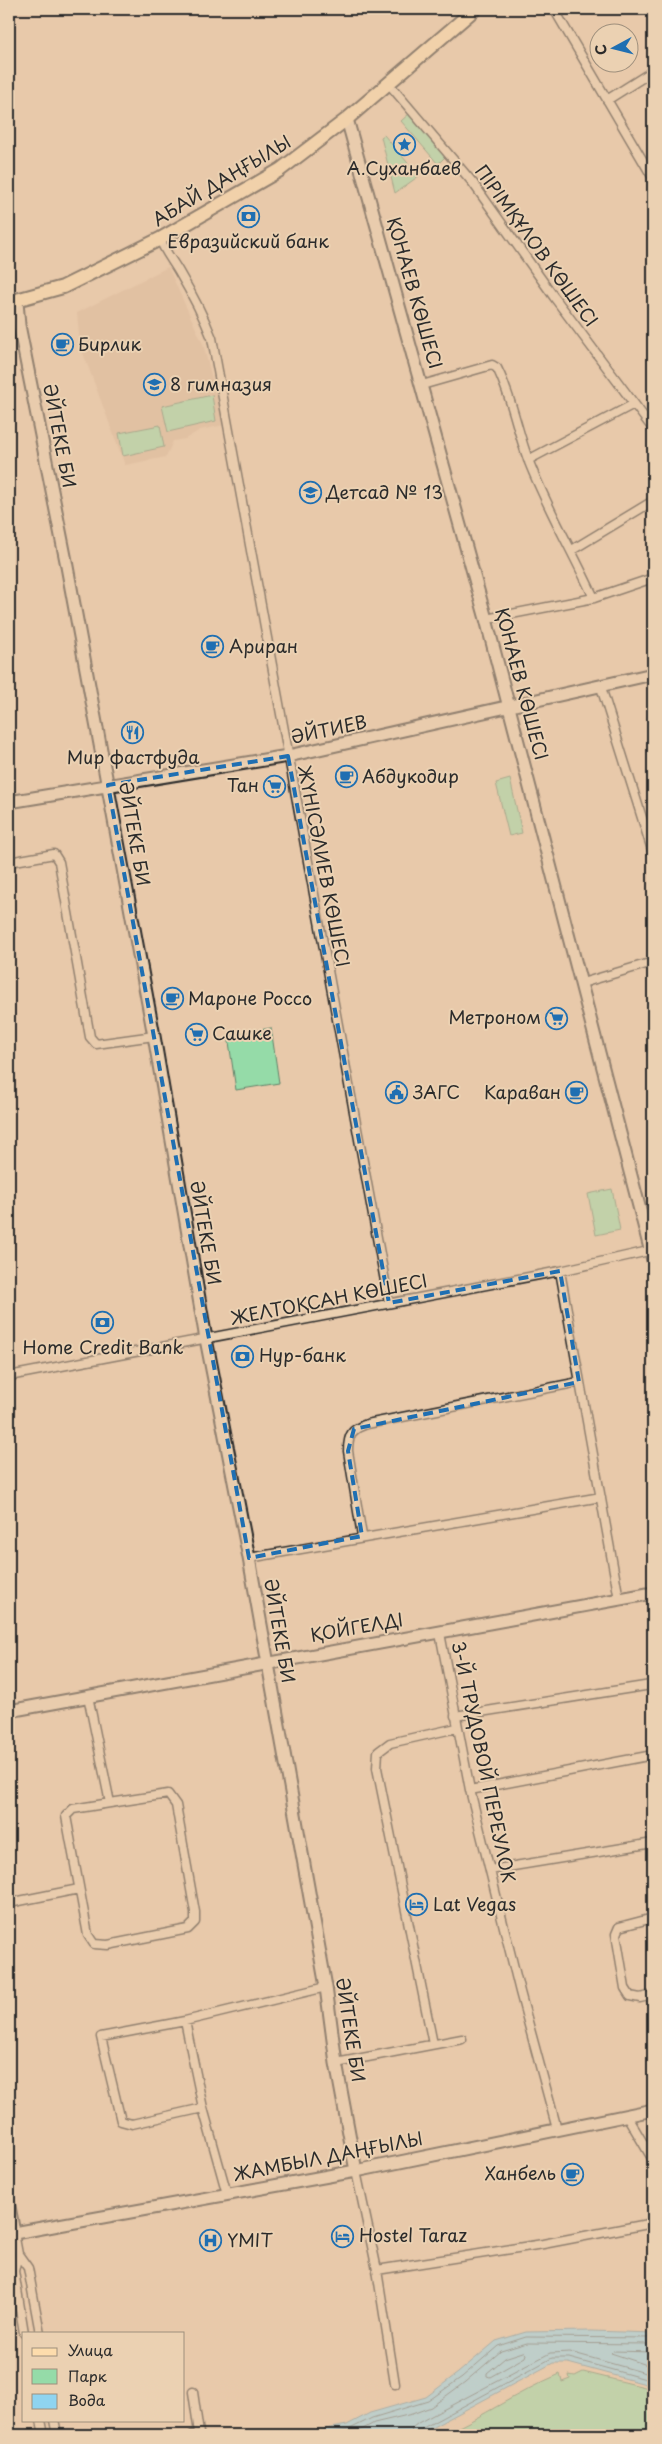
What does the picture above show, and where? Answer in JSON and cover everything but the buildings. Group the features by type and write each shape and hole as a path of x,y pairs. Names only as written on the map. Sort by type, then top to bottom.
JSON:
{"main road":[{"name":"АБАЙ ДАҢҒЫЛЫ","path":"13,302 63,287 160,239 280,170 347,119 476,9"}],"street":[{"path":"554,9 653,178"},
{"path":"607,100 653,71"},
{"name":"ПІРІМҚҰЛОВ КӨШЕСІ","path":"389,84 473,183 554,297 653,429"},
{"name":"ҚОНАЕВ КӨШЕСІ","path":"347,119 510,708 652,1254"},
{"name":"ЖҮНІСӘЛИЕВ КӨШЕСІ","path":"160,239 165,252 201,310 212,338 389,1303"},
{"name":"ӘЙТЕКЕ БИ","path":"13,302 66,561 154,1036 206,1339 249,1558 326,1987 336,2063 356,2171"},
{"path":"422,385 492,365 498,371 512,407 528,460 552,518 572,550 594,598"},
{"path":"528,460 634,404"},
{"path":"572,550 653,501"},
{"path":"486,619 594,598 653,578"},
{"name":"ӘЙТИЕВ","path":"9,802 288,756 510,708 653,674"},
{"path":"601,687 653,853"},
{"path":"9,862 54,854 60,862 90,1037 96,1044 154,1036"},
{"path":"582,983 653,962"},
{"name":"ЖЕЛТОҚСАН КӨШЕСІ","path":"9,1376 652,1254"},
{"path":"560,1271 619,1599"},
{"path":"362,1536 348,1450 348,1439 354,1429 367,1424 579,1382"},
{"path":"249,1558 362,1536 601,1497"},
{"name":"ҚОЙГЕЛДІ","path":"9,1711 267,1662 440,1633 653,1593"},
{"name":"3-Й ТРУДОВОЙ ПЕРЕУЛОК","path":"440,1633 470,1790 520,1992 557,2129"},
{"path":"455,1716 651,1685 653,1687"},
{"path":"88,1696 110,1803"},
{"path":"433,2044 377,1768 378,1752 390,1742 457,1728"},
{"path":"470,1790 653,1755"},
{"path":"168,1794 176,1804 195,1912 195,1922 188,1929 108,1945 94,1944 88,1935 66,1816 73,1809 110,1803 168,1794"},
{"path":"490,1870 653,1843"},
{"path":"9,1902 79,1889"},
{"path":"653,1918 619,1927 616,1934 625,1988 630,1996 640,1998 653,1995"},
{"path":"203,2108 132,2124 121,2121 100,2037 185,2021 326,1987"},
{"path":"185,2021 203,2108 227,2194"},
{"path":"336,2063 462,2038"},
{"name":"ЖАМБЫЛ ДАҢҒЫЛЫ","path":"11,2234 356,2171 653,2110"},
{"path":"627,2116 653,2160"},
{"path":"356,2171 377,2270 396,2384"},
{"path":"9,2206 11,2234 18,2254 28,2268 40,2332"},
{"path":"377,2270 543,2244 653,2223"},
{"path":"18,2254 14,2271 24,2332"},
{"path":"193,2392 199,2433 193,2435"},
{"path":"42,2422 44,2435"},
{"path":"54,2422 56,2435"}],"highlighted area":[{"path":"288,756 389,1303 560,1271 579,1382 354,1429 348,1451 362,1536 249,1558 108,785"}],"shaded area":[{"name":"8 гимназия","path":"168,267 203,344 224,425 200,430 185,439 173,441 166,457 125,465 80,345 77,313"}],"green space":[{"path":"410,113 445,157 438,164 401,121"},
{"path":"384,135 419,176 395,193 381,137"},
{"path":"212,395 216,421 168,432 162,406"},
{"path":"160,425 164,447 123,456 119,433"},
{"path":"510,779 522,833 509,836 496,783"},
{"path":"271,1028 279,1083 236,1090 228,1035"},
{"path":"612,1189 620,1230 596,1235 588,1194"},
{"path":"583,2372 653,2389 653,2435 442,2435 560,2374 562,2382 570,2379 569,2375 575,2376"}],"water":[{"path":"591,2331 653,2333 653,2386 568,2363 553,2363 418,2435 295,2435 347,2425 370,2413 426,2397 496,2341 526,2332"}],"place":[{"name":"А.Суханбаев","path":"404,144"},
{"name":"Евразийский банк","path":"248,217"},
{"name":"Бирлик","path":"62,345"},
{"name":"8 гимназия","path":"154,385"},
{"name":"Детсад № 13","path":"310,493"},
{"name":"Ариран","path":"213,647"},
{"name":"Мир фастфуда","path":"133,733"},
{"name":"Абдукодир","path":"346,777"},
{"name":"Тан","path":"275,786"},
{"name":"Мароне Россо","path":"172,999"},
{"name":"Метроном","path":"557,1018"},
{"name":"Сашке","path":"196,1034"},
{"name":"ЗАГС","path":"397,1093"},
{"name":"Караван","path":"577,1093"},
{"name":"Home Credit Bank","path":"103,1323"},
{"name":"Нур-банк","path":"243,1356"},
{"name":"Lat Vegas","path":"417,1905"},
{"name":"Ханбель","path":"572,2174"},
{"name":"Hostel Taraz","path":"343,2236"},
{"name":"YMIT","path":"211,2241"}]}
